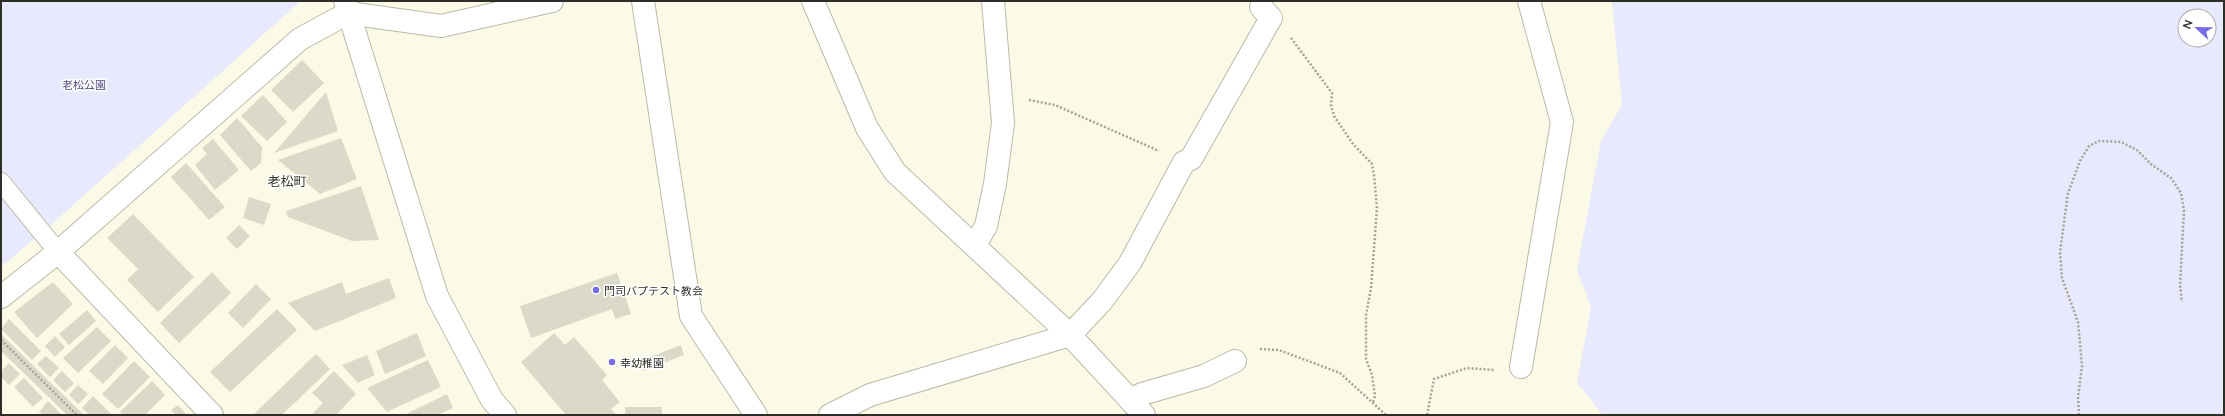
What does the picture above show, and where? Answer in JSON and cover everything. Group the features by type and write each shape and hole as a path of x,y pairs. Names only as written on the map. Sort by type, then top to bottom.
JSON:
{"street":[{"path":"1,297 58,252 300,39 347,7 441,26 552,1"},
{"path":"643,1 691,316 756,415"},
{"path":"813,1 866,128 895,172 1070,335 1137,408 1142,394 1204,376 1234,361"},
{"path":"975,245 986,226 995,184 1003,123 993,1"},
{"path":"1521,367 1562,122 1528,1"},
{"path":"347,7 437,296 492,400 505,415"},
{"path":"830,415 884,391 1070,335 1102,301 1130,263 1184,162 1191,159 1261,9"},
{"path":"58,252 212,415"}],"lane":[{"path":"1,182 58,252"}],"path":[{"path":"1261,9 1286,32 1332,93 1330,105 1334,116 1353,144 1372,164 1377,208 1371,288 1366,316 1366,359 1372,375 1375,396 1373,402"},
{"path":"1001,97 1018,97 1055,105 1184,162"},
{"path":"2079,415 2078,397 2082,366 2078,322 2062,278 2060,252 2068,193 2080,161 2089,146 2099,141 2121,142 2137,150 2152,165 2171,178 2181,193 2184,210 2180,285 2182,302"},
{"path":"1,340 77,415"},
{"path":"1234,361 1253,349 1279,350 1340,373 1386,415"},
{"path":"1427,415 1434,379 1467,368 1512,372 1521,367"}],"green space":[{"name":"老松公園","path":"1,1 301,1 51,225 1,267"},
{"path":"1612,1 2224,1 2224,415 1603,415 1577,383 1591,307 1577,270 1601,141 1622,105"}],"building":[{"path":"302,60 324,83 293,112 271,90"},
{"path":"326,92 338,131 274,153"},
{"path":"263,95 287,122 267,141 241,116"},
{"path":"237,118 262,147 261,163 251,171 220,135"},
{"path":"341,138 357,179 320,194 278,160"},
{"path":"213,139 239,170 215,190 195,165 207,154 202,148"},
{"path":"186,163 225,207 209,220 171,177"},
{"path":"361,186 379,240 352,241 288,217 286,211"},
{"path":"249,197 271,204 264,225 243,218"},
{"path":"133,214 194,277 158,312 127,280 138,269 107,238"},
{"path":"239,225 250,236 237,249 226,238"},
{"path":"212,272 231,293 179,343 160,323"},
{"name":"門司バプテスト教会","path":"617,273 631,314 615,319 612,309 531,338 520,306"},
{"path":"389,278 396,298 315,331 288,303 342,282 346,294"},
{"path":"53,282 73,304 37,338 14,312"},
{"path":"256,284 271,299 243,328 228,313"},
{"path":"277,309 297,330 230,392 210,372"},
{"path":"87,310 96,321 69,345 59,334"},
{"path":"9,319 41,351 32,360 1,329"},
{"path":"97,327 111,341 78,373 63,358"},
{"path":"417,333 426,356 385,374 376,351"},
{"path":"554,333 565,345 574,337 607,375 602,380 620,402 611,409 617,415 566,415 521,362"},
{"path":"1,334 84,415 67,415 1,351"},
{"path":"55,336 65,347 55,357 45,346"},
{"path":"115,345 128,358 103,384 89,371"},
{"path":"681,345 684,355 643,371 640,361"},
{"path":"316,354 330,369 282,415 253,415"},
{"path":"367,355 375,375 358,383 342,365"},
{"path":"46,356 59,368 50,377 37,364"},
{"path":"428,360 441,387 387,412 367,388"},
{"path":"134,361 150,377 118,409 102,394"},
{"path":"9,363 20,374 9,385 1,377 1,371"},
{"path":"62,371 74,383 65,392 53,380"},
{"path":"334,371 356,394 336,415 311,415 323,403 312,393"},
{"path":"24,378 43,398 33,407 14,387"},
{"path":"152,381 165,395 145,415 123,415 120,412"},
{"path":"78,385 88,394 78,404 69,395"},
{"path":"447,394 453,408 438,415 404,415"},
{"path":"93,396 112,415 89,415 82,408"},
{"path":"48,401 62,415 43,415 39,412"},
{"path":"178,405 186,414 185,415 176,415 171,410"},
{"path":"625,407 662,407 662,415 625,415"}],"place":[{"name":"門司バプテスト教会","path":"596,290"},
{"name":"幸幼稚園","path":"612,362"}],"district":[{"name":"老松町","path":"287,181"}]}
